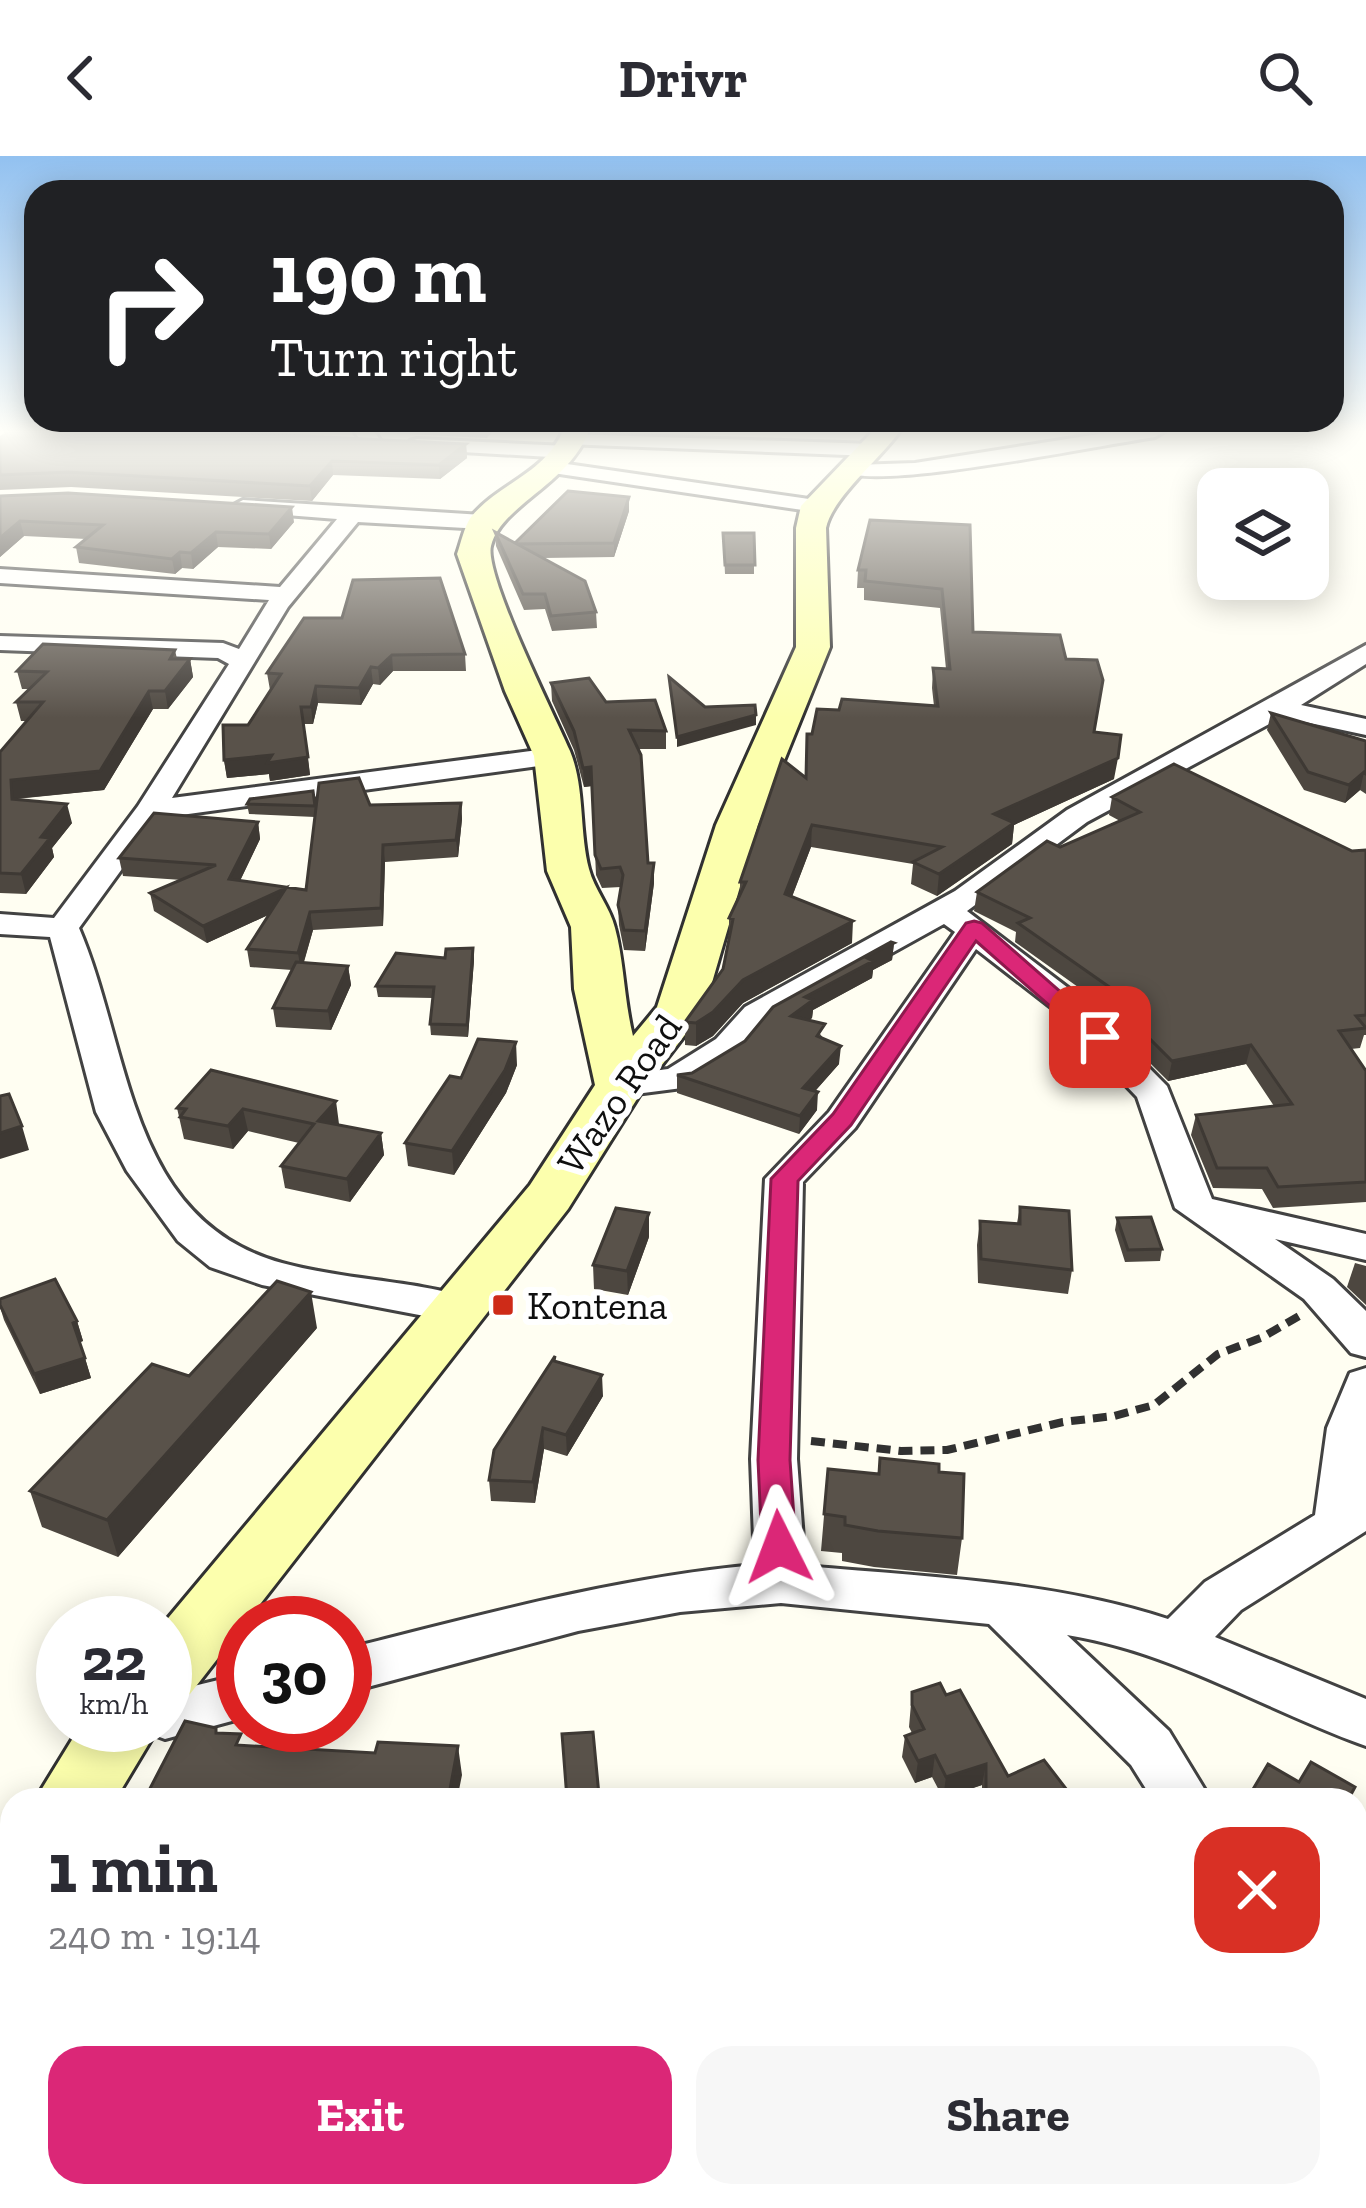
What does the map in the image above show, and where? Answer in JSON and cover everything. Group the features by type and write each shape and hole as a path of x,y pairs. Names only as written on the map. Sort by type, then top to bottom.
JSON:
{"main road":[{"path":"482,527 473,554 523,691 553,755 568,872 593,927 598,989 620,1085"},
{"name":"Wazo Road","path":"192,1639 549,1197 620,1085 680,1010 737,826 813,647 811,527"},
{"path":"81,1788 106,1752"}],"street":[{"path":"63,928 150,810 285,593 309,571 338,527"},
{"path":"0,576 285,593"},
{"path":"0,643 223,651 244,662"},
{"path":"620,1085 677,1079 729,1047 757,1014 959,919 1077,815 1278,708 1366,653"},
{"path":"1278,708 1366,728"},
{"path":"150,810 553,755"},
{"path":"959,919 1064,1001 1154,1094 1189,1199 1328,1299 1356,1325 1366,1342"},
{"path":"781,1583 775,1436 784,1179 842,1120 959,919"},
{"path":"0,924 63,928"},
{"path":"63,928 78,959 115,1113 186,1225 222,1256 324,1286 456,1308"},
{"path":"1209,1213 1366,1246"},
{"path":"1178,1643 1223,1596 1352,1514 1350,1428 1366,1384"},
{"path":"372,1665 578,1611 680,1592 781,1583 1002,1605 1114,1622 1178,1643 1366,1723"},
{"path":"1002,1605 1150,1748 1176,1788"}],"path":[{"path":"775,1436 855,1448 946,1450 1063,1422 1114,1416 1154,1405 1179,1390 1218,1354 1263,1337 1328,1299"}],"building":[{"path":"101,527 275,527 269,534 216,532 191,553 180,552 172,559 76,547"},
{"path":"532,527 619,527 614,543 517,544 585,581 596,612 551,616 545,594 523,594 495,532 515,543"},
{"path":"868,527 970,527 973,632 1060,635 1066,659 1097,660 1103,680 1094,732 1121,735 1118,758 994,814 1014,823 939,874 913,862 942,847 812,825 785,894 853,921 743,980 696,1023 685,1022 723,969 733,919 729,918 746,882 740,882 782,759 806,778 807,734 812,734 817,709 839,710 842,699 938,706 933,668 950,669 942,589 865,581 866,570 858,570"},
{"path":"723,533 754,533 755,565 725,565"},
{"path":"440,578 465,654 392,655 378,668 371,667 359,688 316,686 311,707 301,707 308,757 267,763 272,755 224,760 223,725 248,725 281,674 267,673 304,618 342,618 353,580"},
{"path":"43,644 175,650 170,659 190,659 165,691 149,691 100,771 11,780 12,799 67,804 41,837 50,838 21,874 0,873 0,752 43,702 16,702 47,672 17,671"},
{"path":"669,677 705,707 755,705 756,715 677,737"},
{"path":"589,678 606,702 655,700 666,731 629,730 641,755 648,863 654,863 645,931 624,930 618,905 620,867 601,869 595,855 591,767 583,768 574,731 551,683"},
{"path":"1271,713 1366,741 1366,774 1349,785 1308,772"},
{"path":"1174,764 1352,851 1366,850 1366,1015 1356,1016 1366,1028 1339,1031 1366,1071 1366,1182 1278,1187 1267,1168 1217,1168 1196,1115 1292,1104 1251,1045 1172,1061 1128,1017 1135,1005 1018,923 1030,918 977,892 1047,841 1060,847 1140,812 1112,797"},
{"path":"359,778 370,805 461,803 456,840 383,845 381,908 310,912 298,953 247,949 286,888 203,926 150,893 216,865 119,858 154,813 258,822 229,879 306,890 319,783"},
{"path":"313,791 315,806 247,804 250,799"},
{"path":"891,942 865,957 873,961 805,997 813,1000 791,1016 825,1024 817,1036 841,1046 803,1088 818,1092 800,1116 677,1075 692,1073 745,1041 773,1007"},
{"path":"473,948 467,1025 430,1024 434,987 376,986 396,953 445,958 446,949"},
{"path":"296,962 348,966 328,1011 273,1008"},
{"path":"478,1039 516,1042 505,1070 452,1151 405,1143 450,1076 461,1078"},
{"path":"211,1070 336,1101 318,1121 381,1133 347,1179 281,1166 314,1124 243,1109 228,1126 180,1117 186,1109 177,1108"},
{"path":"9,1094 22,1126 0,1133 0,1096"},
{"path":"1020,1207 1069,1211 1072,1270 981,1259 980,1221 1020,1224"},
{"path":"616,1208 649,1213 627,1271 593,1265"},
{"path":"1151,1217 1162,1249 1128,1250 1117,1218"},
{"path":"55,1279 77,1321 73,1323 85,1358 34,1374 0,1299"},
{"path":"277,1281 311,1292 107,1520 30,1491 152,1364 189,1376"},
{"path":"555,1356 554,1361 602,1375 566,1435 543,1428 533,1482 489,1480 494,1450"},
{"path":"880,1458 939,1464 939,1472 964,1474 962,1538 878,1531 845,1525 845,1517 824,1514 828,1469 879,1474"},
{"path":"940,1683 946,1695 960,1690 1008,1776 1044,1760 1065,1788 986,1788 986,1764 946,1777 935,1755 918,1761 905,1736 924,1729 912,1705 912,1692"},
{"path":"192,1723 216,1728 216,1752 375,1753 378,1742 458,1746 450,1788 150,1788 169,1752 192,1752"},
{"path":"593,1732 598,1788 566,1788 562,1734"},
{"path":"1311,1762 1355,1787 1254,1788 1268,1764 1299,1782"}],"place":[{"name":"Kontena","path":"503,1305"}],"route":[{"path":"779,1547 774,1460 784,1179 842,1120 974,928 1064,1001 1100,1037"}]}
